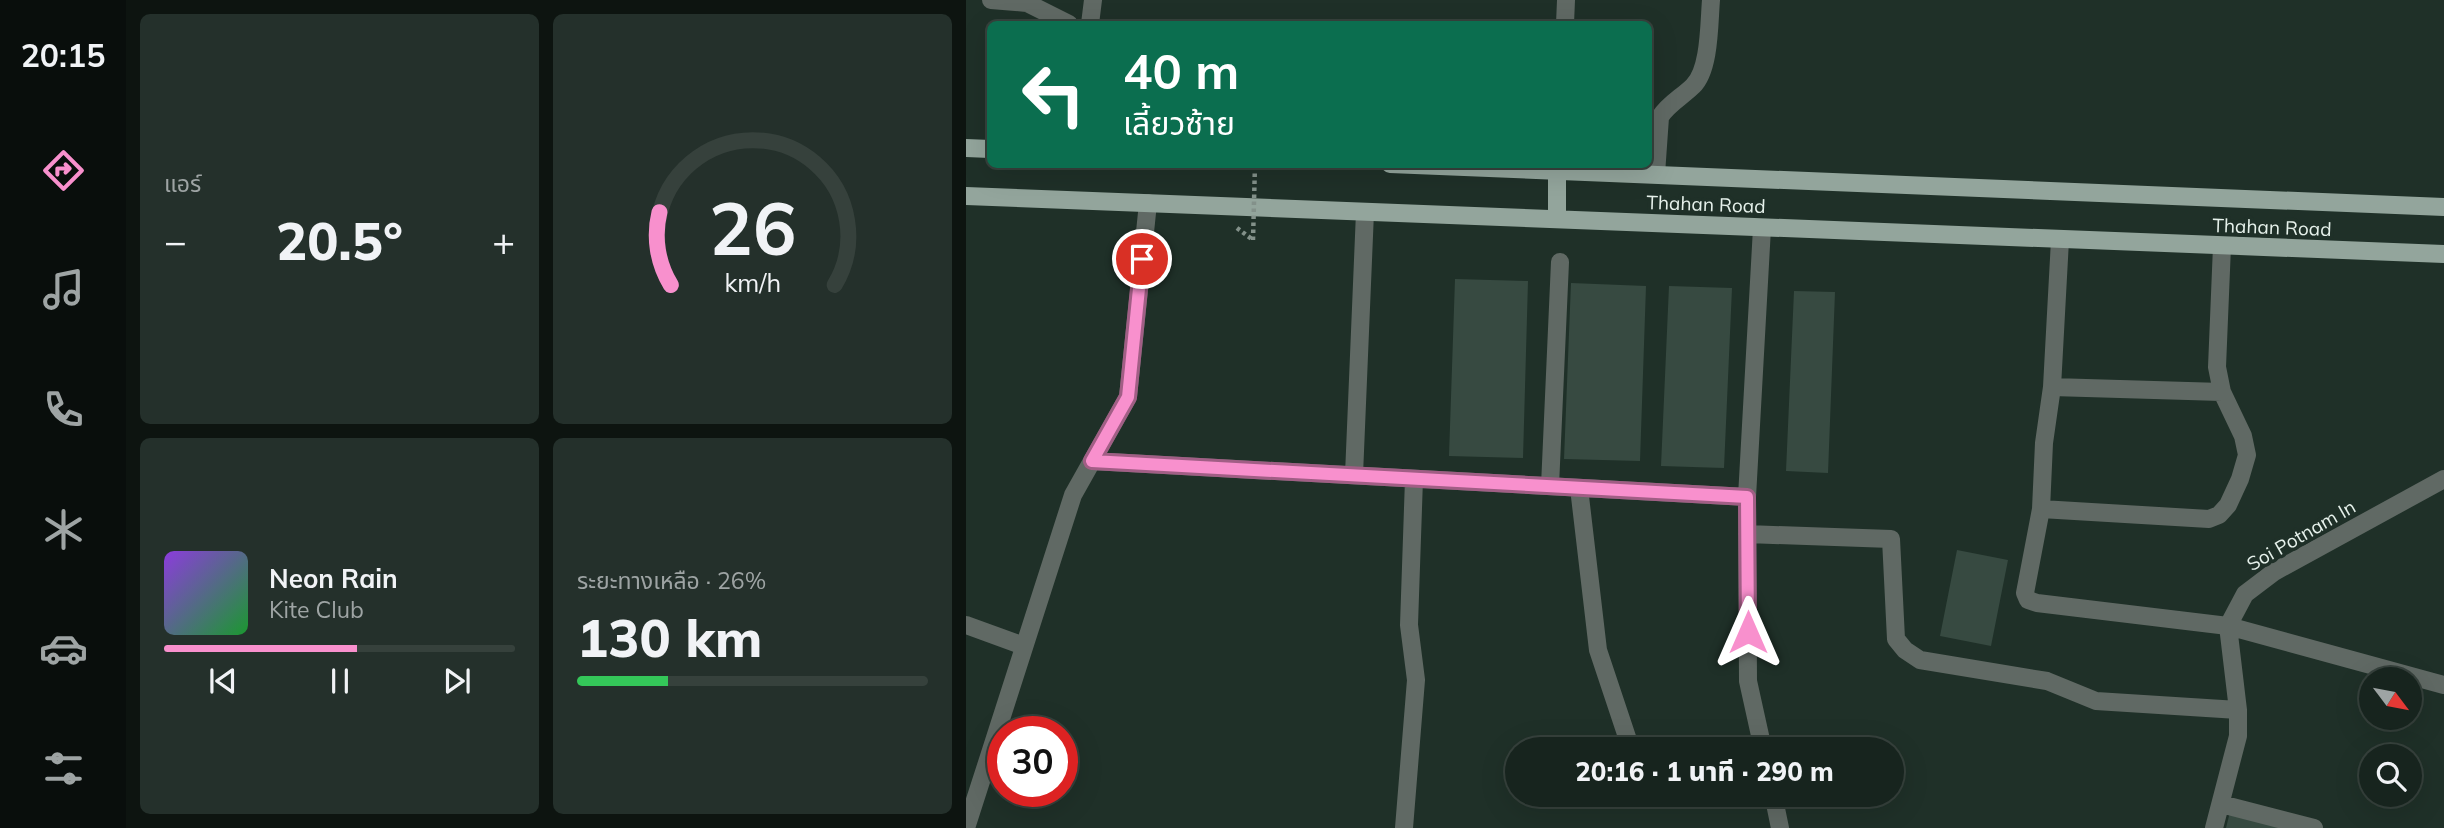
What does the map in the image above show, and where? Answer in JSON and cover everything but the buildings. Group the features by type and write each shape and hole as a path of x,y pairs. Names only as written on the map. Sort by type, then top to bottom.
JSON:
{"main road":[{"path":"966,148 987,149"},
{"name":"Thahan Road","path":"1557,168 2444,206"},
{"path":"1557,168 1558,219"},
{"name":"Thahan Road","path":"966,196 2444,254"}],"street":[{"path":"991,0 1027,4 1063,21"},
{"path":"1090,21 1093,0"},
{"path":"1565,21 1566,0"},
{"path":"1656,174 1660,117 1665,109 1695,85 1699,77 1705,60 1711,0"},
{"path":"966,828 1073,495 1128,397 1148,203"},
{"path":"1354,475 1365,212"},
{"path":"1760,737 1748,681 1747,497 1762,228"},
{"path":"2060,240 2052,387 2044,443 2041,509 2025,593 2028,600 2228,626 2444,685"},
{"path":"2041,509 2209,519 2219,515 2228,505 2247,455 2243,436 2222,392 2217,367 2222,246"},
{"path":"1550,486 1560,262"},
{"path":"2052,387 2222,392"},
{"path":"1092,461 1747,497"},
{"path":"1404,828 1416,680 1409,625 1414,479"},
{"name":"Soi Potnam In","path":"2228,626 2245,594 2274,572 2444,479"},
{"path":"1579,488 1598,650 1627,737"},
{"path":"1747,534 1891,539 1896,639 1905,650 1920,660 2048,681 2096,701 2238,710"},
{"path":"966,625 1024,646"},
{"path":"2214,828 2238,736 2238,710 2228,626"},
{"path":"2221,804 2314,828"},
{"path":"1776,807 1780,828"}],"path":[{"path":"1253,240 1255,168"}],"route":[{"path":"1142,259 1128,397 1092,461 1747,497 1748,632"}]}
